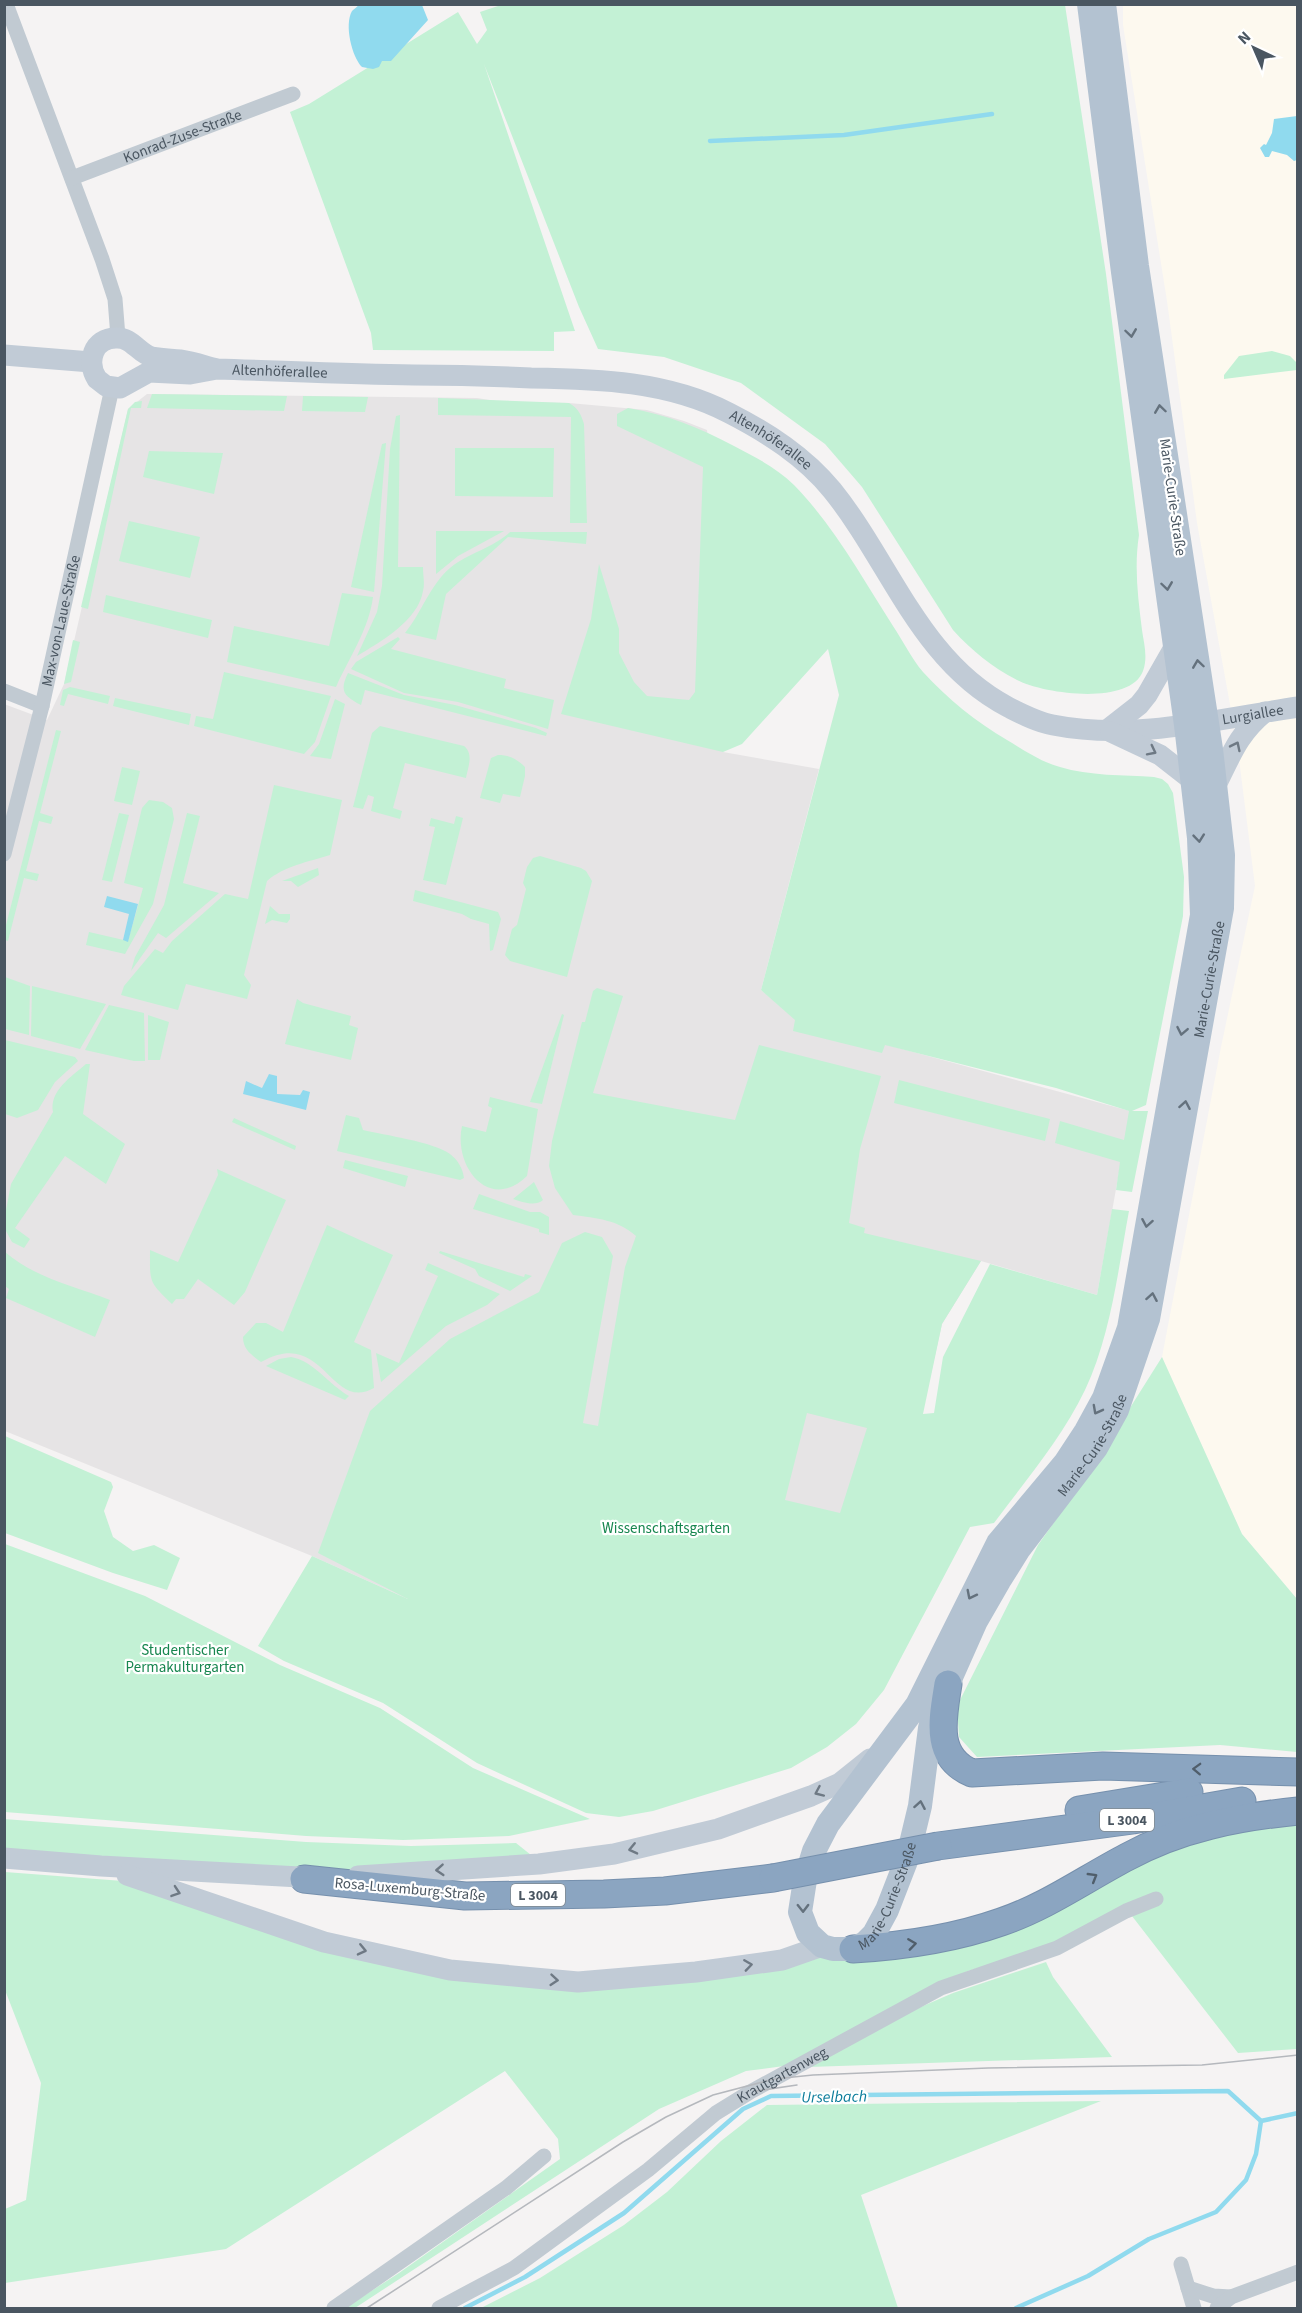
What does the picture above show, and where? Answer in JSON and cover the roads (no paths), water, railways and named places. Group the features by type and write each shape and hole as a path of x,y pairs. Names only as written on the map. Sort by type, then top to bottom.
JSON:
{"highway":[{"path":"948,1684 943,1721 945,1745 959,1767 972,1773 1103,1766 1298,1772"},
{"name":"Rosa-Luxemburg-Straße","path":"947,1845 1047,1816 1131,1800 1298,1777"},
{"name":"Rosa-Luxemburg-Straße","path":"304,1879 465,1896 665,1891 773,1878 947,1845 1133,1820 1233,1802 1298,1796"},
{"path":"854,1949 946,1939 1003,1922 1057,1898 1128,1856 1185,1831 1253,1815 1298,1811"}],"main road":[{"name":"Marie-Curie-Straße","path":"1089,4 1123,272 1175,646 1196,723 1215,787 1223,855 1222,908 1148,1319 1118,1410 1096,1448 1019,1549 999,1581 976,1621 948,1684 938,1700 930,1728 920,1806 904,1868 887,1910 865,1943 854,1949 833,1949 822,1946 808,1933 800,1912 811,1860 828,1824 917,1705 998,1543 1065,1463 1086,1431 1104,1398 1129,1328 1202,915 1202,872 1192,780 1196,723 1104,4"}],"street":[{"path":"6,4 115,299 118,338 108,339 99,344 93,352 91,362 97,379 112,388"},
{"name":"Konrad-Zuse-Straße","path":"72,178 293,94"},
{"name":"Altenhöferallee","path":"118,338 130,341 139,351 148,356 217,369 594,379 662,389 695,398 726,411 792,451 824,481 862,533 926,635 950,664 972,685 990,697 1039,721 1053,725 1107,730 1196,723"},
{"path":"137,378 142,364 139,351"},
{"path":"4,356 91,362"},
{"name":"Altenhöferallee","path":"112,388 126,386 149,372 190,374 217,369"},
{"name":"Max-von-Laue-Straße","path":"4,854 42,706 112,388"},
{"path":"1175,646 1147,695 1107,730 1160,755 1192,780"},
{"path":"4,691 42,706"},
{"name":"Lurgiallee","path":"1196,723 1298,707"},
{"path":"1215,787 1240,737 1265,712"},
{"path":"304,1879 539,1864 614,1854 718,1829 811,1796 840,1783 885,1748"},
{"name":"Rosa-Luxemburg-Straße","path":"4,1858 304,1879"},
{"path":"101,1866 324,1941 450,1970 578,1982 696,1972 782,1960 822,1946"},
{"name":"Krautgartenweg","path":"439,2308 514,2268 648,2170 716,2113 750,2092 941,1988 1057,1948 1126,1911 1156,1899"},
{"path":"334,2308 506,2188 544,2156"},
{"path":"1181,2264 1194,2308"},
{"path":"1217,2308 1231,2297 1298,2272"},
{"path":"1188,2288 1213,2296 1231,2297"}],"water":[{"path":"360,4 422,5 428,20 391,61 382,61 379,67 373,69 362,67 355,56 349,32 352,11"},
{"path":"1297,116 1297,160 1294,161 1287,155 1272,151 1269,157 1265,157 1260,148 1266,145 1272,133 1274,119"},
{"path":"107,896 138,904 128,942 123,940 129,914 104,907"},
{"path":"269,1074 277,1076 277,1094 300,1095 303,1090 310,1092 306,1110 243,1094 246,1081 262,1088"}],"waterway":[{"path":"710,141 844,135 992,114"},
{"name":"Urselbach","path":"465,2308 525,2277 624,2213 743,2109 771,2096 1228,2091 1261,2121"},
{"name":"Urselbach","path":"1016,2308 1088,2276 1149,2239 1216,2212 1246,2180 1256,2154 1261,2121 1298,2113"}],"tram line":[{"path":"367,2308 623,2142 666,2117 713,2095 774,2079 813,2075 988,2068 1202,2065 1298,2055"},
{"path":"756,2091 797,2085"}],"park label":[{"name":"Wissenschaftsgarten","path":"666,1528"},
{"name":"Studentischer Permakulturgarten","path":"185,1658"}]}
